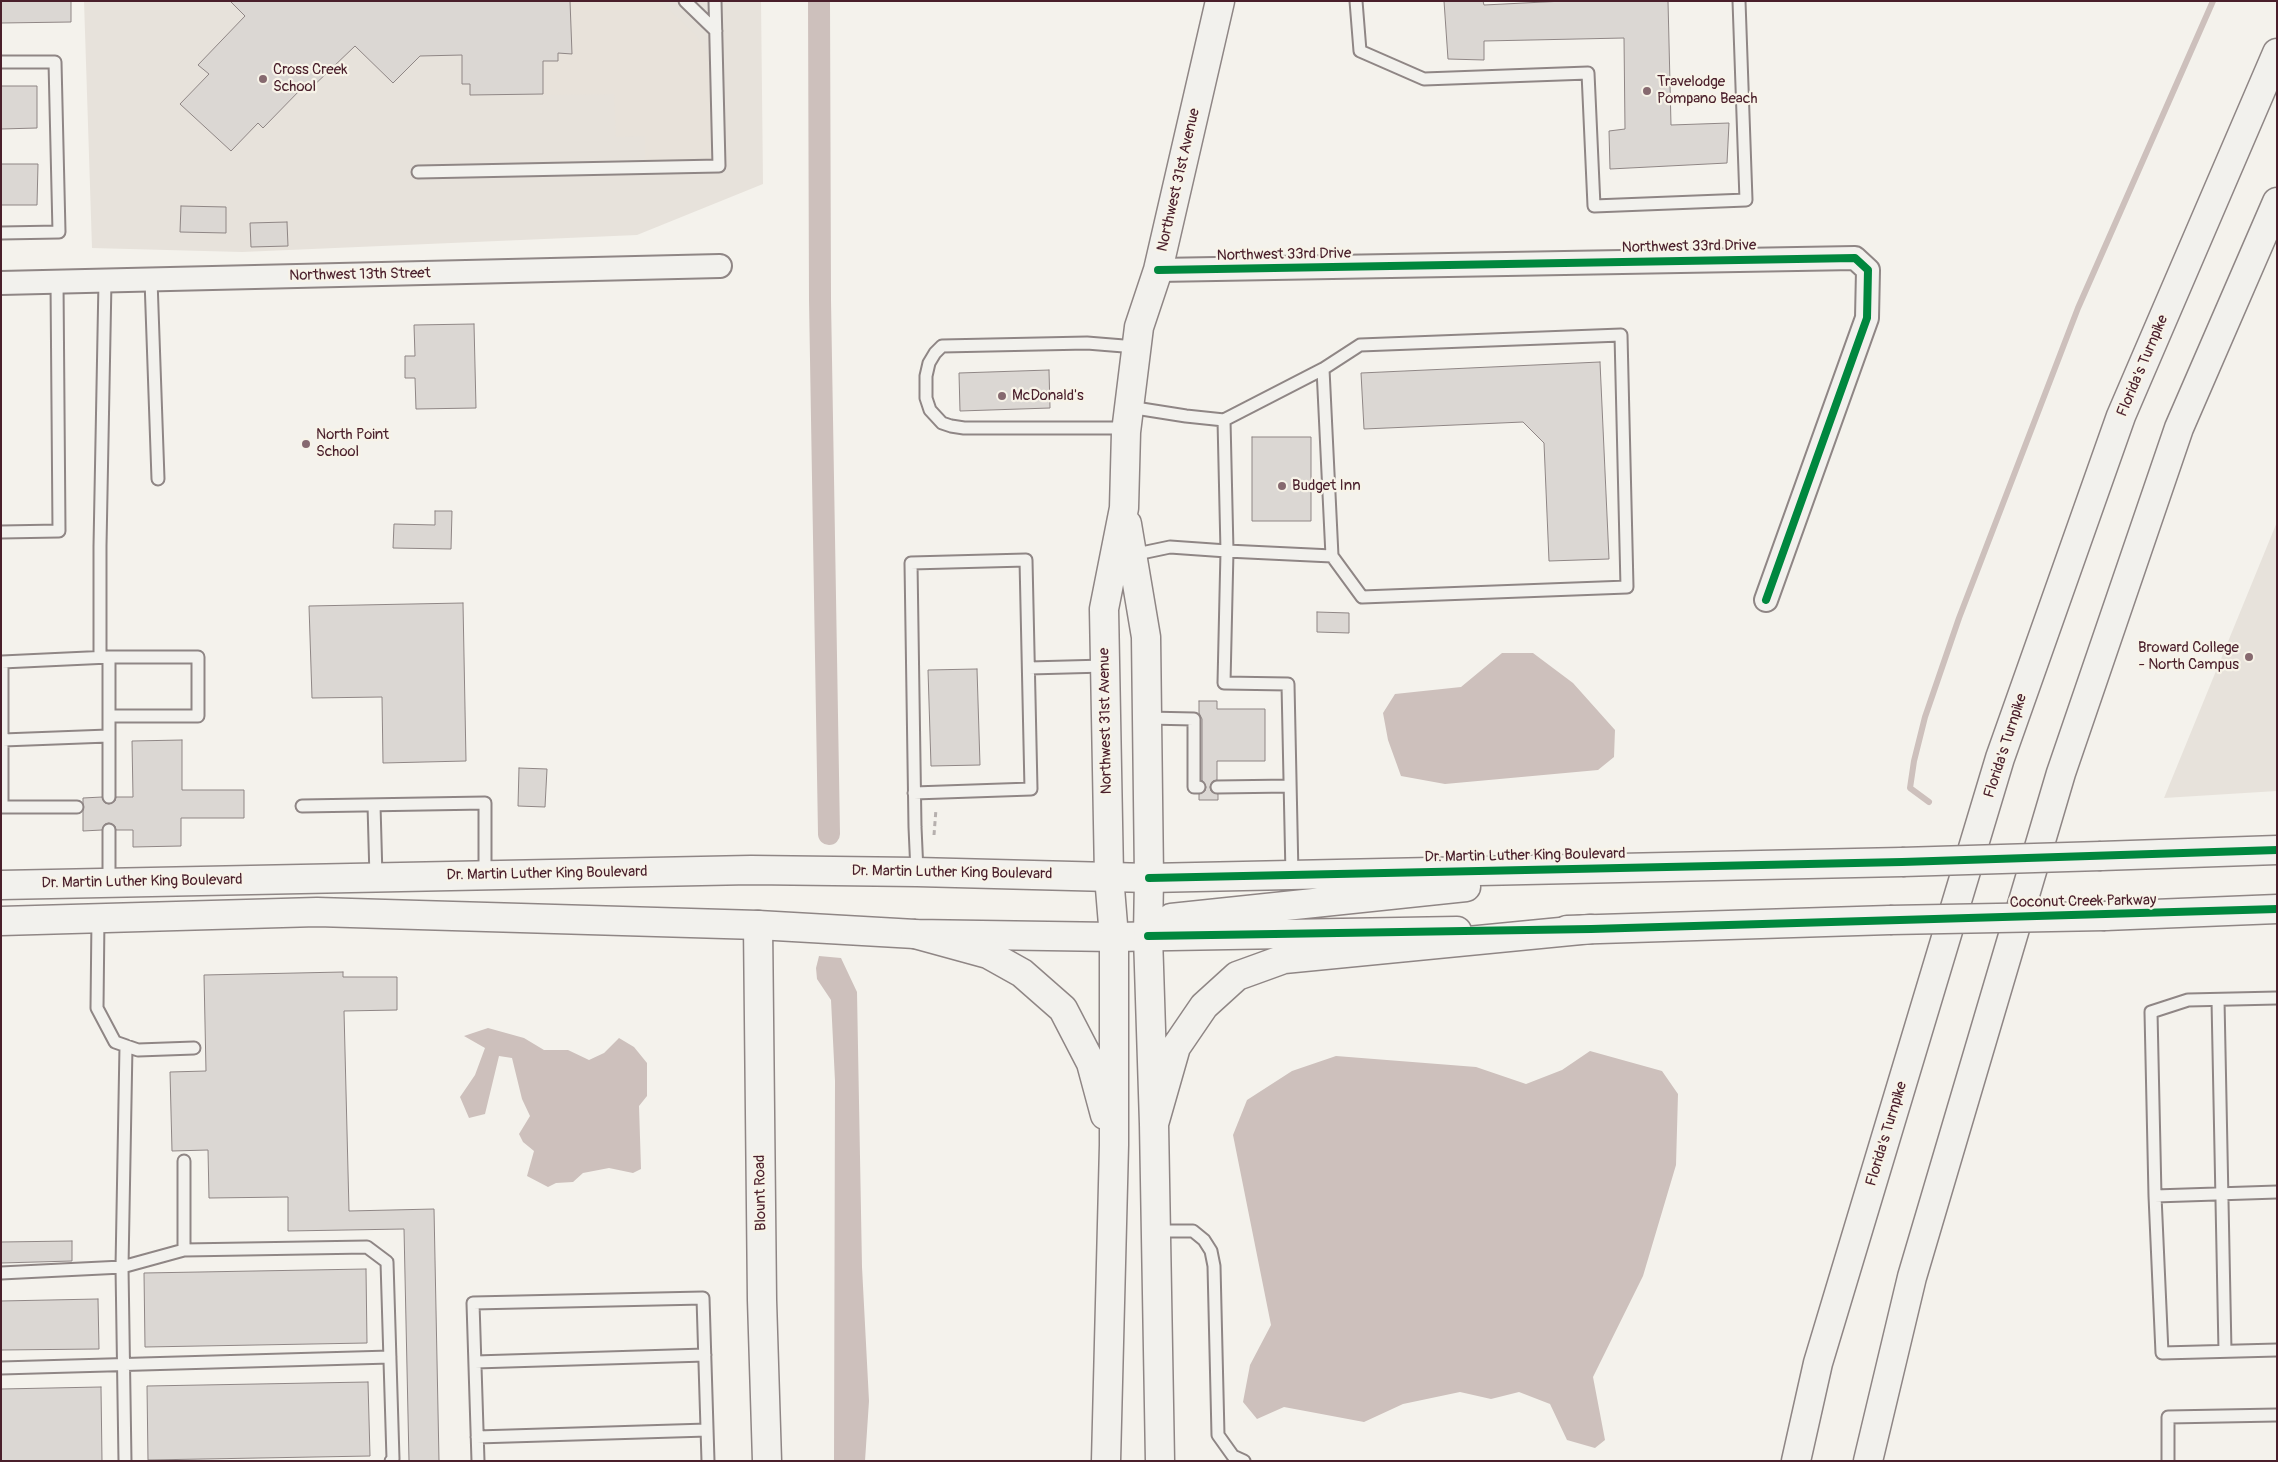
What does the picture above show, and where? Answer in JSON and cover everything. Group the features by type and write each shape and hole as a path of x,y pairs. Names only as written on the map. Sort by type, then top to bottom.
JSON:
{"main road":[{"name":"Northwest 31st Avenue","path":"1106,1461 1114,1145 1114,937 1109,876 1104,609 1124,508 1128,417 1139,327 1158,270 1220,1"},
{"name":"Florida's Turnpike","path":"1796,1461 1818,1363 2000,758 2121,416 2277,53"},
{"path":"1868,1461 1912,1277 2061,773 2179,428 2277,202"},
{"name":"Northwest 31st Avenue","path":"1124,508 1146,637 1148,936 1154,1124 1160,1461"},
{"name":"Dr. Martin Luther King Boulevard","path":"1,885 751,870 1149,878 1902,862 2277,850"},
{"path":"1148,936 1172,918 1480,886 1523,870"},
{"path":"98,918 108,904 152,896 229,894 249,880"},
{"path":"1,910 67,901 109,882"},
{"name":"Coconut Creek Parkway","path":"1591,929 2106,916 2277,909"},
{"path":"1,921 317,912 758,925 915,934 1114,937 1591,929"},
{"name":"Blount Road","path":"758,925 762,1300 767,1461"},
{"path":"1154,1124 1176,1047 1204,1006 1237,976 1284,959 1591,929"},
{"path":"915,934 988,954 1022,973 1063,1009 1091,1064 1114,1145"}],"street":[{"name":"Northwest 33rd Drive","path":"1158,270 1856,258 1868,270 1867,318 1766,600"},
{"name":"Northwest 13th Street","path":"1,283 720,266"}],"lane":[{"path":"685,1 716,31"},
{"path":"418,172 719,166 715,1"},
{"path":"1356,1 1360,50 1424,79 1588,73 1594,206 1746,200 1739,1"},
{"path":"1,62 56,62 59,232 1,233"},
{"path":"151,280 158,479"},
{"path":"105,281 100,536 109,716 109,797"},
{"path":"1,532 59,531 57,282"},
{"path":"1136,347 1087,343 942,346 932,358 926,376 926,398 930,410 942,423 964,428 1128,417 1224,420 1323,369 1360,345 1622,335 1627,587 1362,596 1332,556 1323,369"},
{"path":"1224,420 1227,551 1224,683 1288,684 1292,875"},
{"path":"1132,555 1170,547 1332,556"},
{"path":"914,793 1030,789 1026,560 911,563 914,793 917,872"},
{"path":"77,806 2,806 2,662 105,657 198,657 198,716 109,716"},
{"path":"1029,668 1105,666"},
{"path":"1147,718 1194,719 1194,787 1199,787"},
{"path":"3,740 108,736"},
{"path":"1217,787 1290,786"},
{"path":"302,806 485,803 485,875"},
{"path":"374,805 376,877"},
{"path":"109,830 109,882"},
{"path":"98,918 97,1008 114,1042 138,1050 194,1048"},
{"path":"2277,998 2188,1000 2151,1012 2155,1196 2162,1353 2277,1350"},
{"path":"2218,1000 2225,1351"},
{"path":"125,1461 122,1267 126,1046"},
{"path":"184,1161 184,1250"},
{"path":"2155,1196 2277,1192"},
{"path":"1156,1231 1193,1231 1204,1240 1211,1251 1214,1266 1218,1435 1233,1456 1244,1461"},
{"path":"1,1273 122,1267 184,1250 367,1247 387,1262 393,1459 391,1461"},
{"path":"478,1461 473,1303 703,1298 708,1461"},
{"path":"475,1362 705,1355"},
{"path":"1,1368 390,1358"},
{"path":"2168,1461 2168,1417 2277,1415"},
{"path":"477,1437 707,1430"}],"path":[{"path":"934,835 937,804"}],"shaded area":[{"path":"84,1 761,1 763,184 637,235 242,252 92,248"},
{"path":"570,1 660,1 695,34 706,51 713,68 719,166 645,167 645,136 616,137 614,94 543,95 543,61 558,61 558,53 572,53"},
{"name":"Broward College - North Campus","path":"2277,522 2277,791 2164,798"},
{"path":"1502,653 1533,653 1573,683 1615,730 1614,757 1598,770 1445,784 1401,776 1388,740 1383,713 1395,694 1461,687"},
{"path":"819,956 841,958 857,992 862,1267 869,1401 865,1461 834,1461 835,1081 831,1000 817,979 816,968"},
{"path":"488,1028 524,1038 544,1050 568,1050 589,1060 604,1053 619,1038 634,1047 647,1063 647,1096 639,1106 641,1169 633,1173 609,1168 583,1173 573,1182 556,1183 548,1187 527,1176 534,1151 523,1142 519,1134 530,1116 522,1099 512,1058 499,1056 485,1114 469,1118 460,1097 475,1075 485,1048 464,1036"},
{"path":"1590,1051 1662,1071 1678,1094 1676,1165 1643,1276 1593,1377 1605,1440 1595,1448 1567,1440 1550,1404 1519,1392 1491,1399 1460,1392 1403,1404 1364,1422 1284,1407 1257,1419 1243,1402 1250,1365 1271,1325 1233,1135 1247,1100 1292,1071 1336,1056 1476,1067 1526,1084 1562,1070"}],"building":[{"path":"1,1 71,1 71,22 1,23"},
{"name":"Cross Creek School","path":"230,1 570,1 572,54 558,53 558,61 543,61 543,94 470,95 470,84 462,84 462,55 420,56 393,83 355,46 308,91 303,87 263,128 258,123 231,151 180,104 209,74 198,65 245,16"},
{"name":"Travelodge Pompano Beach","path":"1444,1 1483,1 1484,5 1564,1 1668,1 1671,125 1729,123 1727,163 1610,169 1609,131 1625,129 1624,38 1484,41 1484,60 1448,59"},
{"path":"1,86 37,86 37,128 1,129"},
{"path":"1,164 38,164 37,205 1,205"},
{"path":"181,206 226,207 226,233 180,232"},
{"path":"287,222 288,246 251,247 250,223"},
{"path":"474,324 476,408 416,409 415,378 405,378 405,356 415,356 414,325"},
{"path":"1600,362 1609,559 1549,561 1544,443 1523,422 1364,429 1361,373"},
{"path":"1049,370 1050,408 960,411 959,373"},
{"path":"1252,437 1311,437 1311,521 1252,521"},
{"path":"435,511 452,511 451,549 393,548 394,524 435,525"},
{"path":"463,603 466,761 383,763 382,697 312,698 309,606"},
{"path":"1317,612 1349,613 1349,633 1317,632"},
{"path":"977,669 980,765 931,766 928,670"},
{"path":"1199,701 1217,701 1217,709 1265,709 1265,761 1217,761 1217,780 1213,781 1210,787 1211,791 1218,794 1218,800 1199,800 1199,794 1205,791 1206,787 1202,780 1202,719 1199,713"},
{"path":"182,740 182,790 244,790 244,818 181,818 181,846 133,847 133,830 116,830 115,826 109,823 105,824 102,830 83,831 83,798 102,797 105,803 109,804 115,801 116,797 133,797 132,741"},
{"path":"519,768 547,769 545,807 518,806"},
{"path":"343,972 343,977 397,977 397,1010 344,1011 349,1211 434,1209 439,1461 409,1461 404,1229 288,1231 288,1197 209,1198 208,1150 172,1151 170,1072 206,1071 204,975"},
{"path":"72,1241 72,1261 1,1263 1,1242"},
{"path":"366,1269 367,1343 145,1347 144,1273"},
{"path":"98,1299 99,1349 1,1350 1,1301"},
{"path":"368,1382 370,1456 148,1460 147,1386"},
{"path":"101,1387 102,1461 1,1461 1,1389"}],"waterway":[{"path":"819,1 820,300 829,834"},
{"path":"1929,802 1910,788 1914,761 1925,717 1959,618 2078,308 2213,1"}],"cycle path":[{"path":"1158,270 1855,258 1868,270 1867,318 1766,600"},
{"path":"1149,878 1902,862 2277,850"},
{"path":"1148,936 1591,929 2277,909"}],"place":[{"name":"Cross Creek School","path":"263,79"},
{"name":"Travelodge Pompano Beach","path":"1647,91"},
{"name":"McDonald's","path":"1002,396"},
{"name":"North Point School","path":"306,444"},
{"name":"Budget Inn","path":"1282,486"},
{"name":"Broward College - North Campus","path":"2249,657"}]}
